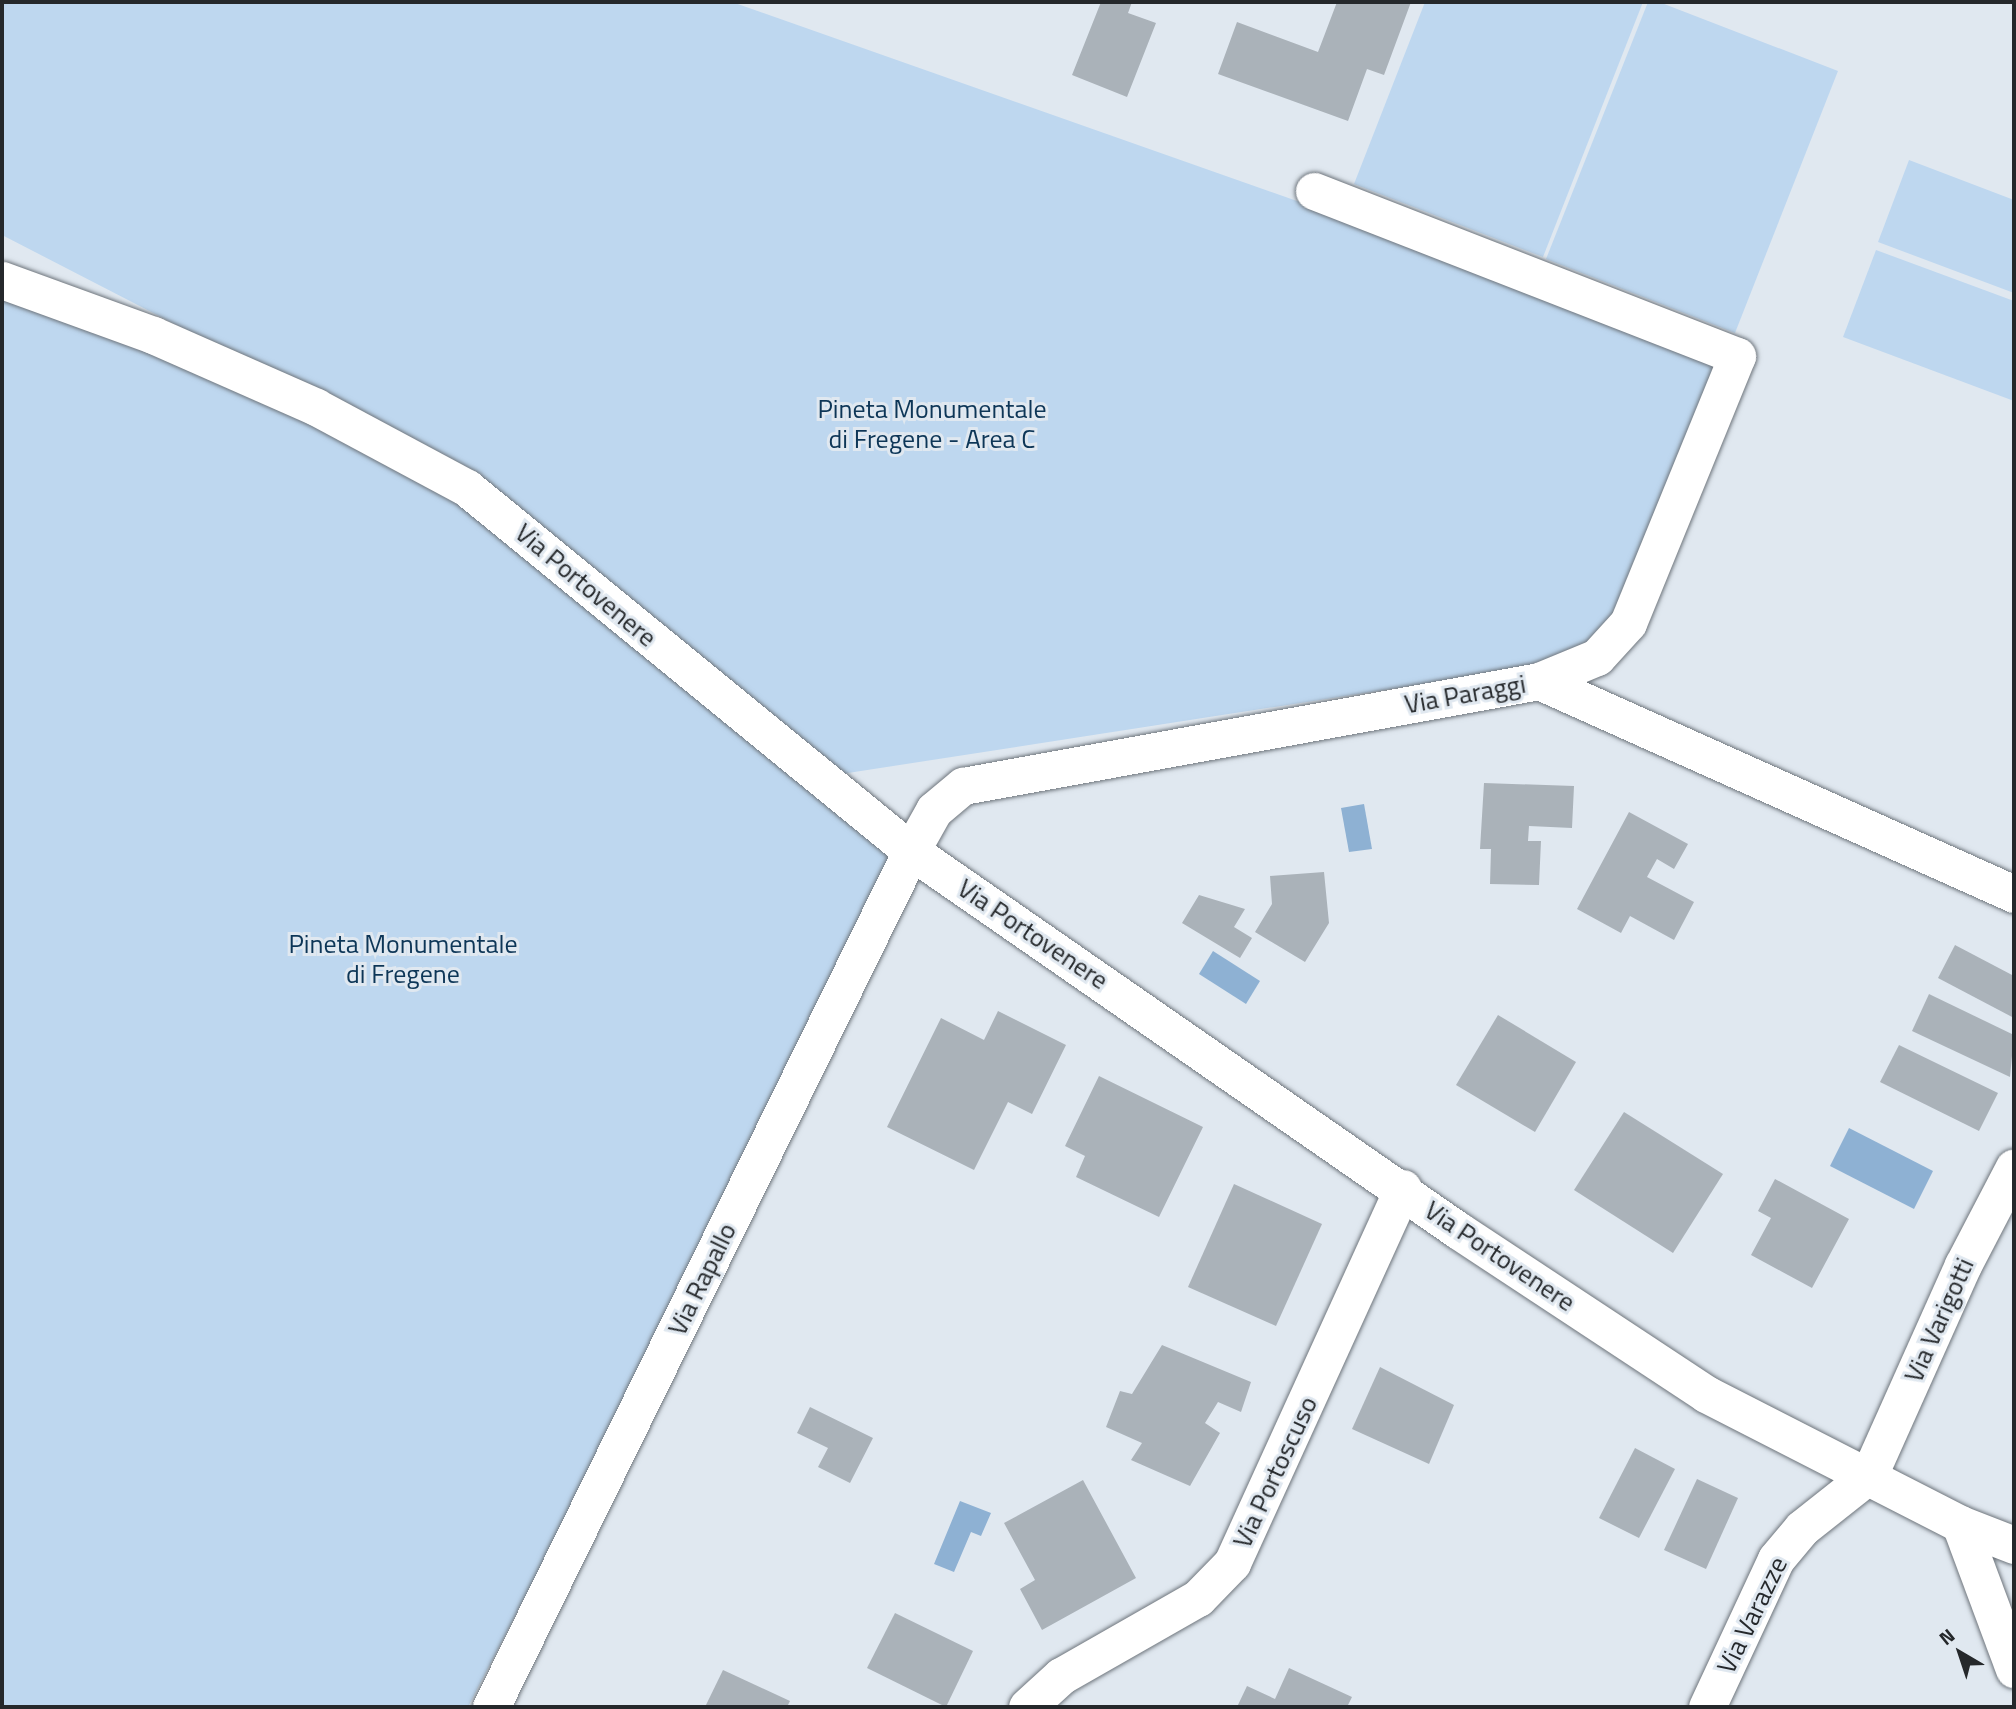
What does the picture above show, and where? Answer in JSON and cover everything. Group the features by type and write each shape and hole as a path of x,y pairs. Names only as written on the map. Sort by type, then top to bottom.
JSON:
{"street":[{"path":"1314,191 1737,356 1628,623 1597,657 1539,681"},
{"name":"Via Portovenere","path":"2,259 70,306"},
{"name":"Via Portovenere","path":"2,279 153,335 316,407 467,488 911,851 1402,1188 1706,1394 1869,1475 1960,1524 2014,1545"},
{"name":"Via Paraggi","path":"911,851 941,803 979,781 1539,681 2014,894"},
{"name":"Via Rapallo","path":"491,1707 911,851"},
{"name":"Via Varigotti","path":"1869,1475 1964,1265 2014,1167"},
{"name":"Via Portoscuso","path":"1027,1707 1061,1676 1198,1598 1232,1563 1402,1188"},
{"name":"Via Varazze","path":"1707,1707 1776,1559 1802,1528 1869,1475"},
{"path":"1960,1524 2014,1669"}],"green space":[{"name":"Pineta Monumentale di Fregene - Area C","path":"2,2 732,2 1737,356 1597,657 835,775 477,480 2,235"},
{"path":"1425,2 1643,2 1543,257 1354,184"},
{"path":"1648,2 1659,2 1838,71 1735,333 1546,259"},
{"path":"1909,160 2014,200 2014,293 1878,242"},
{"path":"1876,250 2014,301 2014,401 1843,337"},
{"name":"Pineta Monumentale di Fregene","path":"2,282 252,393 459,498 911,851 468,1707 2,1707"}],"shaded area":[{"path":"1364,804 1372,849 1349,852 1341,808"},
{"path":"1213,951 1260,981 1246,1004 1199,974"},
{"path":"1849,1128 1933,1171 1914,1209 1830,1166"},
{"path":"960,1501 991,1513 981,1536 971,1532 954,1572 934,1564"}],"building":[{"path":"1101,2 1132,2 1128,13 1156,23 1127,97 1072,75"},
{"path":"1337,2 1411,2 1384,75 1367,69 1348,121 1218,74 1237,22 1318,52"},
{"path":"1484,783 1574,786 1572,828 1529,826 1528,841 1541,841 1539,885 1490,884 1491,849 1480,849"},
{"path":"1629,812 1688,844 1674,869 1657,859 1647,877 1694,902 1674,940 1630,916 1621,933 1577,909"},
{"path":"1324,872 1329,923 1305,962 1255,932 1272,904 1270,876"},
{"path":"1199,895 1245,909 1234,927 1252,938 1240,958 1182,923"},
{"path":"1955,945 2014,976 2014,1018 1938,978"},
{"path":"1929,994 2014,1035 2010,1077 1912,1031"},
{"path":"998,1011 1066,1045 1032,1114 1008,1102 974,1170 887,1127 941,1018 984,1040"},
{"path":"1498,1015 1576,1062 1535,1132 1456,1085"},
{"path":"1899,1045 1998,1093 1979,1131 1880,1082"},
{"path":"1099,1076 1203,1127 1159,1217 1076,1177 1085,1156 1065,1146"},
{"path":"1624,1112 1723,1174 1673,1253 1574,1190"},
{"path":"1775,1179 1849,1219 1812,1288 1751,1255 1771,1218 1758,1211"},
{"path":"1234,1184 1322,1224 1276,1326 1188,1287"},
{"path":"1162,1345 1251,1382 1241,1412 1218,1402 1205,1423 1220,1433 1190,1486 1131,1460 1142,1443 1106,1427 1120,1391 1132,1394"},
{"path":"1380,1367 1454,1405 1429,1464 1352,1429"},
{"path":"810,1407 873,1438 850,1483 818,1467 828,1448 797,1433"},
{"path":"1635,1448 1675,1469 1639,1538 1599,1518"},
{"path":"1697,1479 1738,1498 1706,1569 1664,1550"},
{"path":"1083,1480 1136,1578 1042,1630 1020,1589 1035,1580 1004,1523"},
{"path":"895,1613 973,1651 946,1707 867,1668"},
{"path":"1289,1668 1352,1697 1347,1707 1237,1707 1247,1686 1275,1699"},
{"path":"723,1670 790,1701 787,1707 705,1707"}]}
